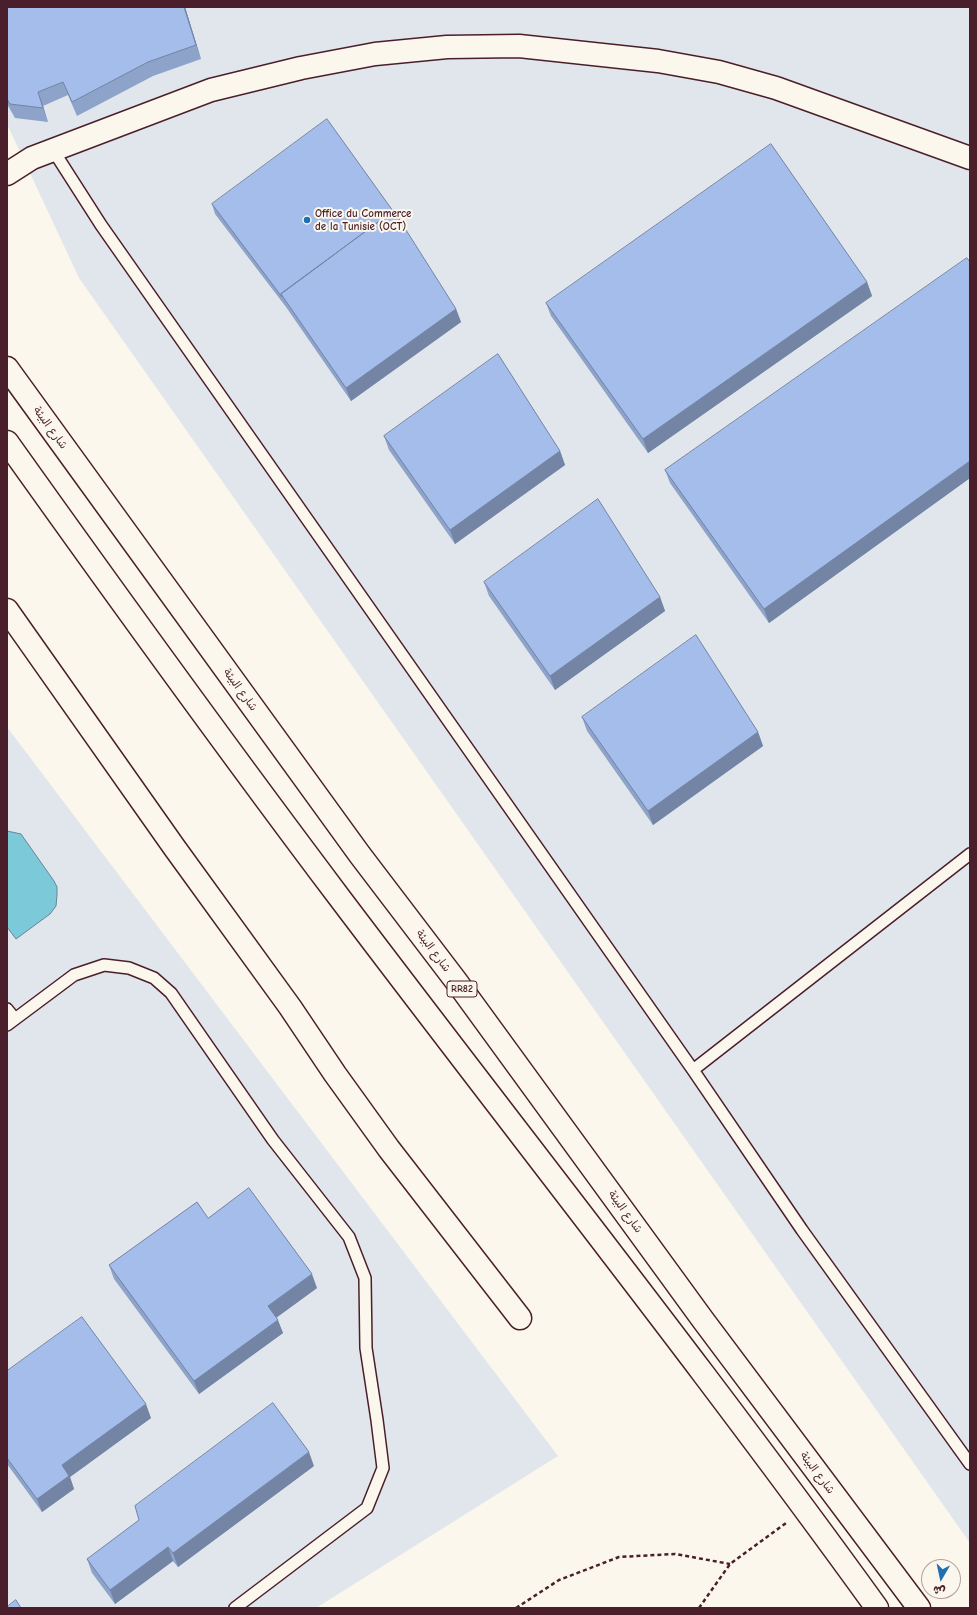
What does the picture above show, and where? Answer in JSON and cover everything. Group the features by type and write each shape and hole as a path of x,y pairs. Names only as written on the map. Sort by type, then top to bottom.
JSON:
{"main road":[{"path":"7,174 32,158 211,90 301,68 375,54 447,47 519,46 658,61 719,72 776,88 970,158"},
{"path":"7,158 32,158"},
{"name":"شارع البيئة","path":"7,368 360,855 456,981 703,1320 919,1608"},
{"path":"7,442 162,659 339,897 667,1325 805,1508 877,1608"},
{"path":"7,610 174,847 290,1006 335,1074 389,1149 520,1318"}],"lane":[{"path":"53,150 106,231 693,1070 802,1230 970,1464"},
{"path":"693,1070 970,854"},
{"path":"7,1009 11,1022 74,975 104,965 129,968 154,978 171,993 273,1140 349,1237 365,1278 366,1348 383,1468 367,1508 235,1608"}],"path":[{"path":"699,1608 730,1564 805,1508"},
{"path":"516,1608 559,1580 619,1557 675,1554 730,1564"}],"shaded area":[{"path":"7,7 970,7 970,1543 79,278 7,124"},
{"path":"7,727 558,1456 316,1608 7,1608"}],"water":[{"path":"7,831 21,834 57,887 56,906 50,914 16,939 7,927"}],"building":[{"path":"7,7 184,7 196,45 148,62 72,102 63,82 38,92 43,108 10,104 7,99"},
{"name":"Office du Commerce de la Tunisie (OCT)","path":"327,119 393,211 281,294 282,297 212,204"},
{"path":"771,144 867,282 643,439 546,303"},
{"path":"394,211 456,309 346,388 281,294"},
{"path":"967,258 970,262 970,461 764,609 665,470"},
{"path":"498,354 560,451 450,530 384,436"},
{"path":"598,499 660,597 550,676 484,582"},
{"path":"696,635 758,732 648,811 582,717"},
{"path":"249,1188 312,1274 268,1306 278,1320 194,1381 109,1265 197,1202 208,1218"},
{"path":"82,1317 146,1404 62,1465 69,1476 37,1499 7,1458 7,1371"},
{"path":"273,1403 309,1452 173,1553 168,1547 110,1590 87,1559 139,1520 135,1506"},
{"path":"16,1600 21,1608 7,1608 7,1607"}],"place":[{"name":"Office du Commerce de la Tunisie (OCT)","path":"307,220"}]}
